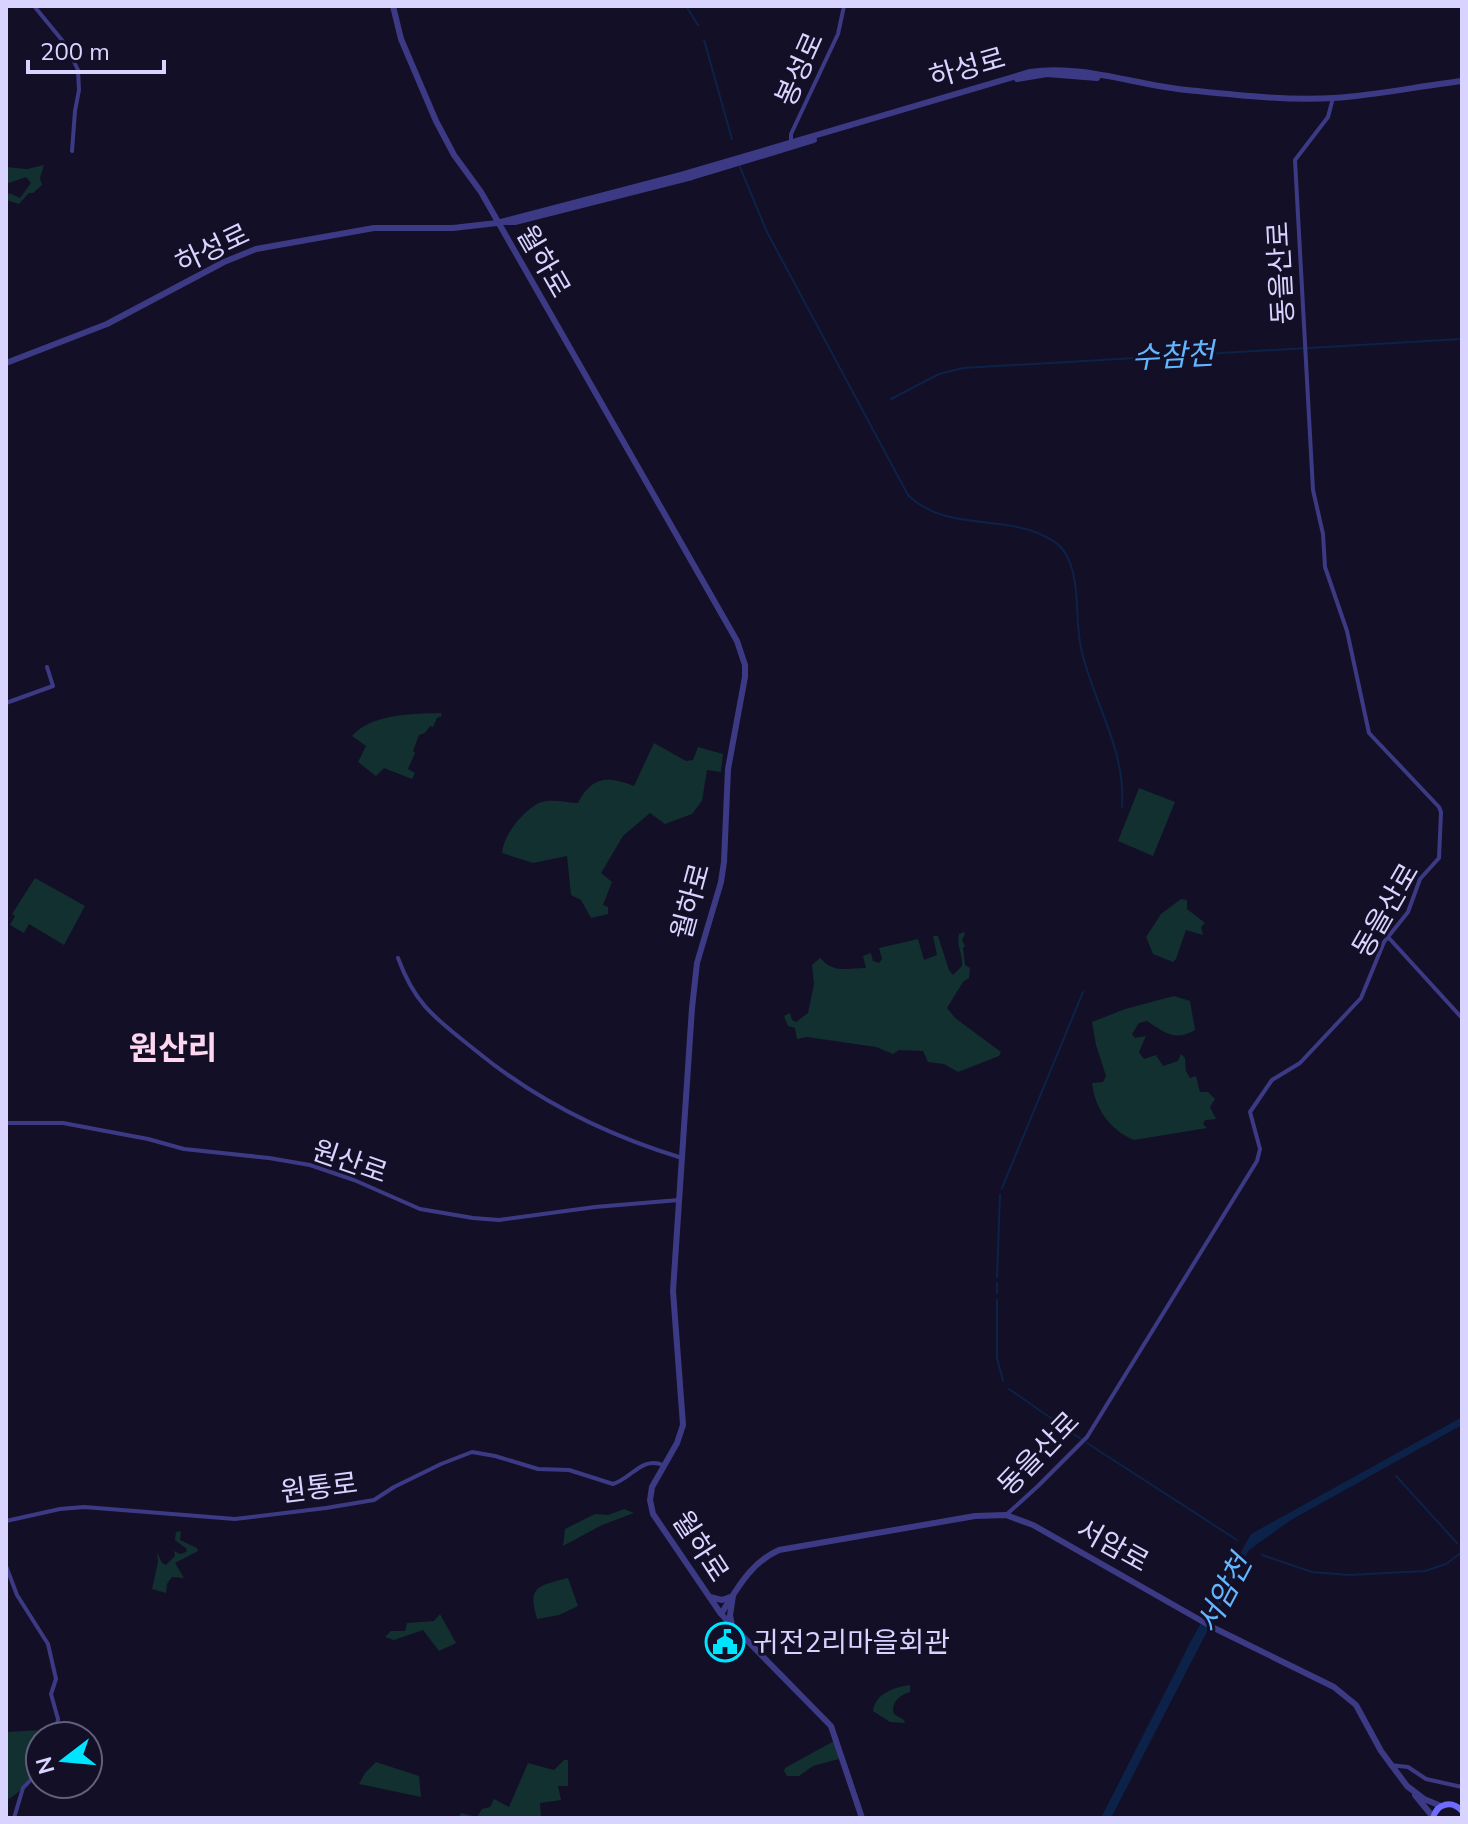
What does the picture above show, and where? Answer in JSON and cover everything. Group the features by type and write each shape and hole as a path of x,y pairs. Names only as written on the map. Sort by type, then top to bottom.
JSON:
{"main road":[{"path":"1433,1818 1441,1806 1461,1799"},
{"path":"1451,1804 1462,1811"}],"street":[{"path":"34,6 66,45 78,70 79,90 72,151"},
{"name":"월하로","path":"393,6 401,39 447,143 481,192 732,633 745,665 741,707 728,769 721,882 695,976 673,1293 683,1425 682,1433 652,1487 652,1510 721,1614 831,1726 862,1818"},
{"name":"봉성로","path":"791,145 791,134 838,34 844,6"},
{"name":"하성로","path":"6,363 107,324 224,262 256,249 364,229 453,228 497,223 791,145 992,81 1047,69 1079,71 1182,90 1332,100 1462,82"},
{"name":"동을산로","path":"1006,1515 1087,1437 1255,1166 1260,1149 1250,1112 1272,1080 1300,1063 1361,998 1387,936 1408,912 1420,879 1438,861 1441,812 1414,778 1369,733 1347,631 1325,567 1322,529 1314,502 1295,160 1328,117 1332,100"},
{"path":"6,703 53,686 47,667"},
{"path":"1387,936 1462,1018"},
{"path":"398,958 412,990 432,1016 503,1074 605,1131 682,1158"},
{"name":"원산로","path":"6,1123 63,1123 184,1149 310,1165 354,1180 420,1209 473,1218 499,1220 679,1200"},
{"name":"원통로","path":"6,1521 84,1507 235,1519 347,1505 374,1500 394,1487 472,1452 538,1469 569,1470 613,1484 644,1464 654,1462 663,1465"},
{"name":"서암로","path":"721,1614 751,1569 779,1550 953,1518 1006,1515 1033,1525 1214,1628 1317,1678 1346,1696 1361,1713 1390,1765 1407,1786 1424,1799 1441,1806"},
{"path":"6,1566 17,1595 48,1644 56,1679 51,1694 58,1720"},
{"path":"707,1595 722,1600 733,1596 730,1615 733,1628"},
{"path":"1390,1765 1408,1767 1426,1779 1462,1787"},
{"path":"1407,1786 1433,1818"},
{"path":"14,1818 24,1787"}],"green space":[{"path":"44,165 40,178 42,185 19,204 6,200 9,193 20,198 31,183 26,177 6,184 6,167 27,169"},
{"path":"441,713 433,727 419,735 408,769 415,773 412,779 384,768 376,776 358,762 366,746 352,736 360,728 394,716"},
{"path":"654,743 686,761 693,760 698,747 723,754 721,772 707,770 702,801 692,814 665,824 650,813 623,836 601,873 612,882 603,905 608,907 608,914 591,918 581,900 571,895 567,856 533,863 502,853 506,838 515,824 539,803 578,803 589,788 601,781 634,786"},
{"path":"1139,788 1175,802 1153,856 1118,841"},
{"path":"35,878 85,906 64,945 29,924 24,933 10,925 15,916 12,914"},
{"path":"1181,899 1187,900 1187,909 1205,923 1201,927 1203,935 1186,930 1173,962 1153,954 1146,937 1161,914"},
{"path":"964,932 962,940 965,965 970,968 969,978 963,982 947,1008 955,1018 1001,1052 999,1056 958,1072 944,1064 928,1062 923,1051 899,1050 893,1054 876,1047 807,1037 797,1039 795,1028 788,1026 784,1016 790,1013 796,1022 808,1013 814,984 812,965 820,958 836,968 866,968 863,956 871,953 873,961 879,963 882,959 879,948 918,939 924,960 937,955 933,936 938,936 953,975 962,966 958,938"},
{"path":"1174,996 1190,1001 1195,1030 1175,1035 1147,1021 1139,1023 1132,1034 1135,1038 1146,1036 1139,1052 1144,1059 1156,1055 1163,1066 1178,1061 1181,1054 1185,1058 1186,1071 1190,1078 1196,1076 1200,1092 1208,1092 1215,1099 1210,1107 1216,1119 1205,1120 1203,1124 1207,1128 1134,1140 1118,1131 1105,1118 1096,1101 1092,1083 1103,1082 1106,1076 1092,1022 1125,1009"},
{"path":"624,1509 634,1513 602,1525 563,1546 565,1529 595,1514 608,1515"},
{"path":"181,1531 180,1540 198,1551 175,1563 184,1578 172,1577 166,1593 152,1589 157,1552 166,1565 175,1556 174,1551 180,1554 186,1552 187,1549 175,1540 176,1532"},
{"path":"568,1578 578,1606 559,1615 537,1619 533,1600 538,1589"},
{"path":"440,1614 456,1643 439,1651 423,1630 394,1640 385,1637 391,1631 405,1631 407,1623 434,1621"},
{"path":"910,1685 910,1692 899,1698 893,1707 894,1714 905,1723 890,1722 873,1711 877,1700 886,1692"},
{"path":"24,1731 24,1786 6,1800 6,1732"},
{"path":"834,1741 839,1759 813,1766 799,1776 787,1776 785,1768"},
{"path":"568,1760 568,1786 558,1786 561,1800 540,1803 541,1818 458,1818 461,1813 477,1817 482,1809 490,1807 494,1799 509,1807 528,1763 554,1770"},
{"path":"376,1762 419,1776 421,1797 359,1784"}],"water":[{"name":"서암천","path":"1462,1417 1462,1425 1291,1520 1249,1550 1111,1818 1101,1818 1192,1639 1251,1534"}],"waterway":[{"path":"686,6 698,25"},
{"path":"704,40 732,139"},
{"path":"740,167 767,232 908,495 939,514 1030,530 1054,541 1066,555 1075,584 1078,627 1086,668 1119,765 1122,807"},
{"name":"수참천","path":"891,399 939,374 963,368 1462,339"},
{"path":"1002,1188 1083,992"},
{"path":"997,1277 1000,1195"},
{"path":"997,1283 997,1293"},
{"path":"997,1300 997,1358 1003,1381"},
{"path":"1009,1389 1081,1439"},
{"name":"서암천","path":"1087,1443 1237,1540"},
{"path":"1396,1476 1457,1543"},
{"name":"서암천","path":"1262,1555 1312,1572 1349,1575 1425,1571 1446,1564 1462,1552"}],"place":[{"name":"귀전2리마을회관","path":"725,1642"}],"district":[{"name":"원산리","path":"173,1048"}]}
